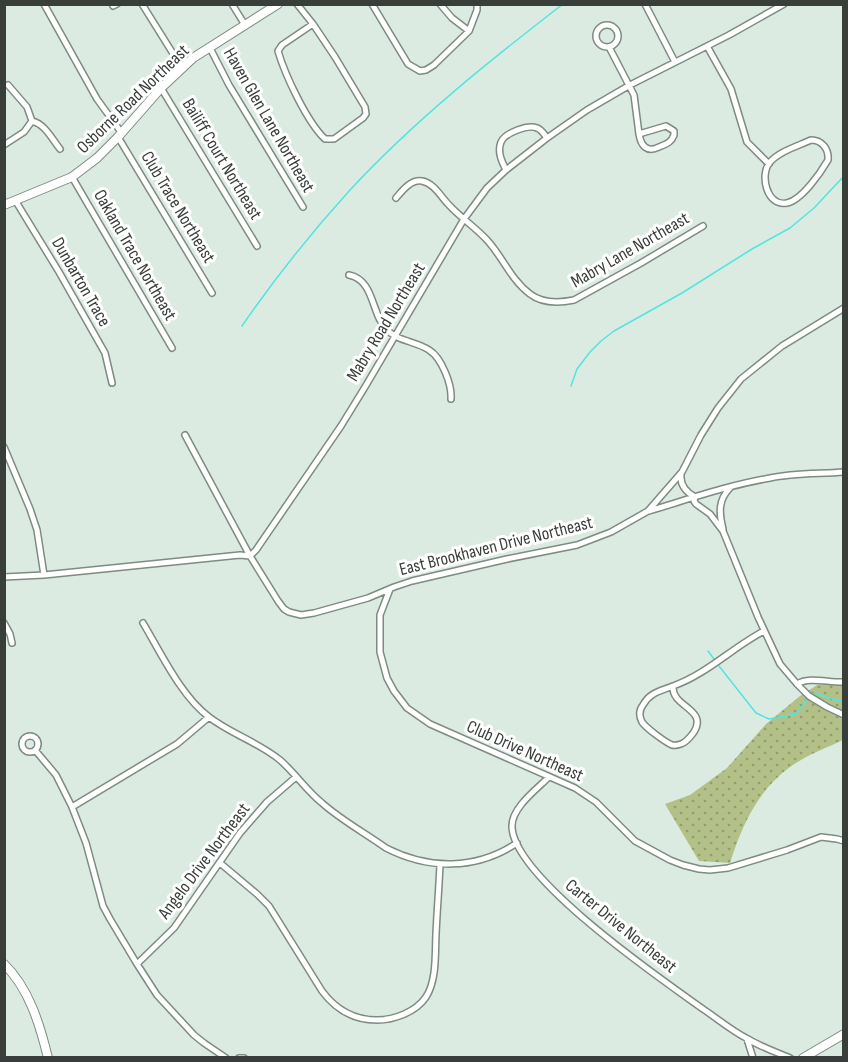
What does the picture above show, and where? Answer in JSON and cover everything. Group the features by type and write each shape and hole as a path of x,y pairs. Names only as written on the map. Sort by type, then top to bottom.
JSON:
{"street":[{"name":"Club Trace Northeast","path":"44,4 97,99 212,293"},
{"path":"142,4 182,68"},
{"path":"232,4 245,25"},
{"name":"Osborne Road Northeast","path":"5,202 72,177 97,158 161,88 193,58 278,4"},
{"path":"297,4 312,24 365,106 366,114 363,118 334,139 325,139 318,131 291,85 278,51 282,45 312,24"},
{"path":"372,4 408,64 420,70 426,70 434,65 469,31 477,4"},
{"path":"440,4 452,18 469,31"},
{"path":"645,4 675,62"},
{"name":"Mabry Road Northeast","path":"249,554 265,537 341,426 464,219 488,188 506,170 587,110 784,4"},
{"path":"608,24 615,27 619,35 617,41 609,47 598,44 596,36 599,28 608,24"},
{"path":"707,46 731,89 747,142 769,164"},
{"path":"609,47 634,95 639,134 643,146 653,150 669,143 674,131 666,126 639,134"},
{"name":"Haven Glen Lane Northeast","path":"210,48 229,85 303,207"},
{"path":"9,85 27,107 32,122"},
{"name":"Bailiff Court Northeast","path":"161,88 257,246"},
{"path":"4,145 24,132 32,122"},
{"path":"32,122 43,127 60,149"},
{"path":"506,170 500,153 503,139 508,135 523,128 537,128 547,138"},
{"path":"811,140 816,140 827,150 829,158 803,192 792,201 785,203 775,200 767,189 764,176 769,164 777,157 811,140"},
{"name":"Oakland Trace Northeast","path":"72,177 172,348"},
{"name":"Mabry Lane Northeast","path":"396,198 408,185 421,178 488,240 530,295 545,302 574,300 703,226"},
{"name":"Dunbarton Trace","path":"15,200 105,353 112,383"},
{"path":"349,275 356,276 364,284 380,321 388,331 429,350 436,357 450,385 451,399"},
{"name":"East Brookhaven Drive Northeast","path":"185,435 249,554 284,609 302,615 314,613 368,598 412,581 577,545 611,532 648,511 682,472 718,408 741,379 782,346 843,308"},
{"path":"4,447 37,530 44,575"},
{"path":"682,472 682,485 690,495 695,497"},
{"path":"648,511 731,487 784,475 843,472"},
{"path":"731,487 720,504 723,531 780,664 796,684 817,702 843,715"},
{"path":"695,497 696,504"},
{"path":"684,501 696,504 710,514 723,531"},
{"path":"4,577 249,554"},
{"name":"Club Drive Northeast","path":"390,588 380,615 380,652 387,678 402,702 414,714 430,724 575,788 596,802 635,841 670,860 710,870 728,868 821,837 843,841"},
{"path":"4,623 12,643"},
{"path":"143,623 196,706 209,717 265,749 324,805 386,848 411,859 440,864 458,864 483,859 508,849 516,843 512,826 514,814 549,777"},
{"path":"673,687 674,695 693,711 697,721 690,738 676,745 666,741 643,723 640,715 647,698 711,666 750,638 765,631"},
{"path":"796,684 807,680 843,682"},
{"path":"72,807 177,744 209,717"},
{"path":"35,750 56,775 72,807 86,843 103,906 137,964 157,995 194,1035 226,1058"},
{"name":"Angelo Drive Northeast","path":"137,964 174,928 252,818 296,777"},
{"name":"Carter Drive Northeast","path":"516,843 550,888 637,961 747,1039 790,1058"},
{"path":"220,863 269,906 322,991 332,1002 348,1015 376,1020 393,1018 408,1012 423,1001 429,992 433,972 440,864"},
{"path":"4,964 23,986 48,1058"},
{"path":"803,1058 843,1034"},
{"path":"747,1039 753,1058"},
{"path":"239,1058 244,1058"}],"green space":[{"path":"843,683 843,740 795,763 778,776 752,810 730,863 699,861 665,804 690,795 727,768 766,724 800,696 817,685"}],"waterway":[{"path":"242,326 307,239 374,165 452,93 563,4"},
{"path":"571,386 577,369 601,341 614,331 790,228 814,208 844,176"},
{"path":"708,651 714,659"},
{"path":"719,666 756,713 769,719 796,714 807,700"},
{"path":"813,694 839,701 844,700"}]}
